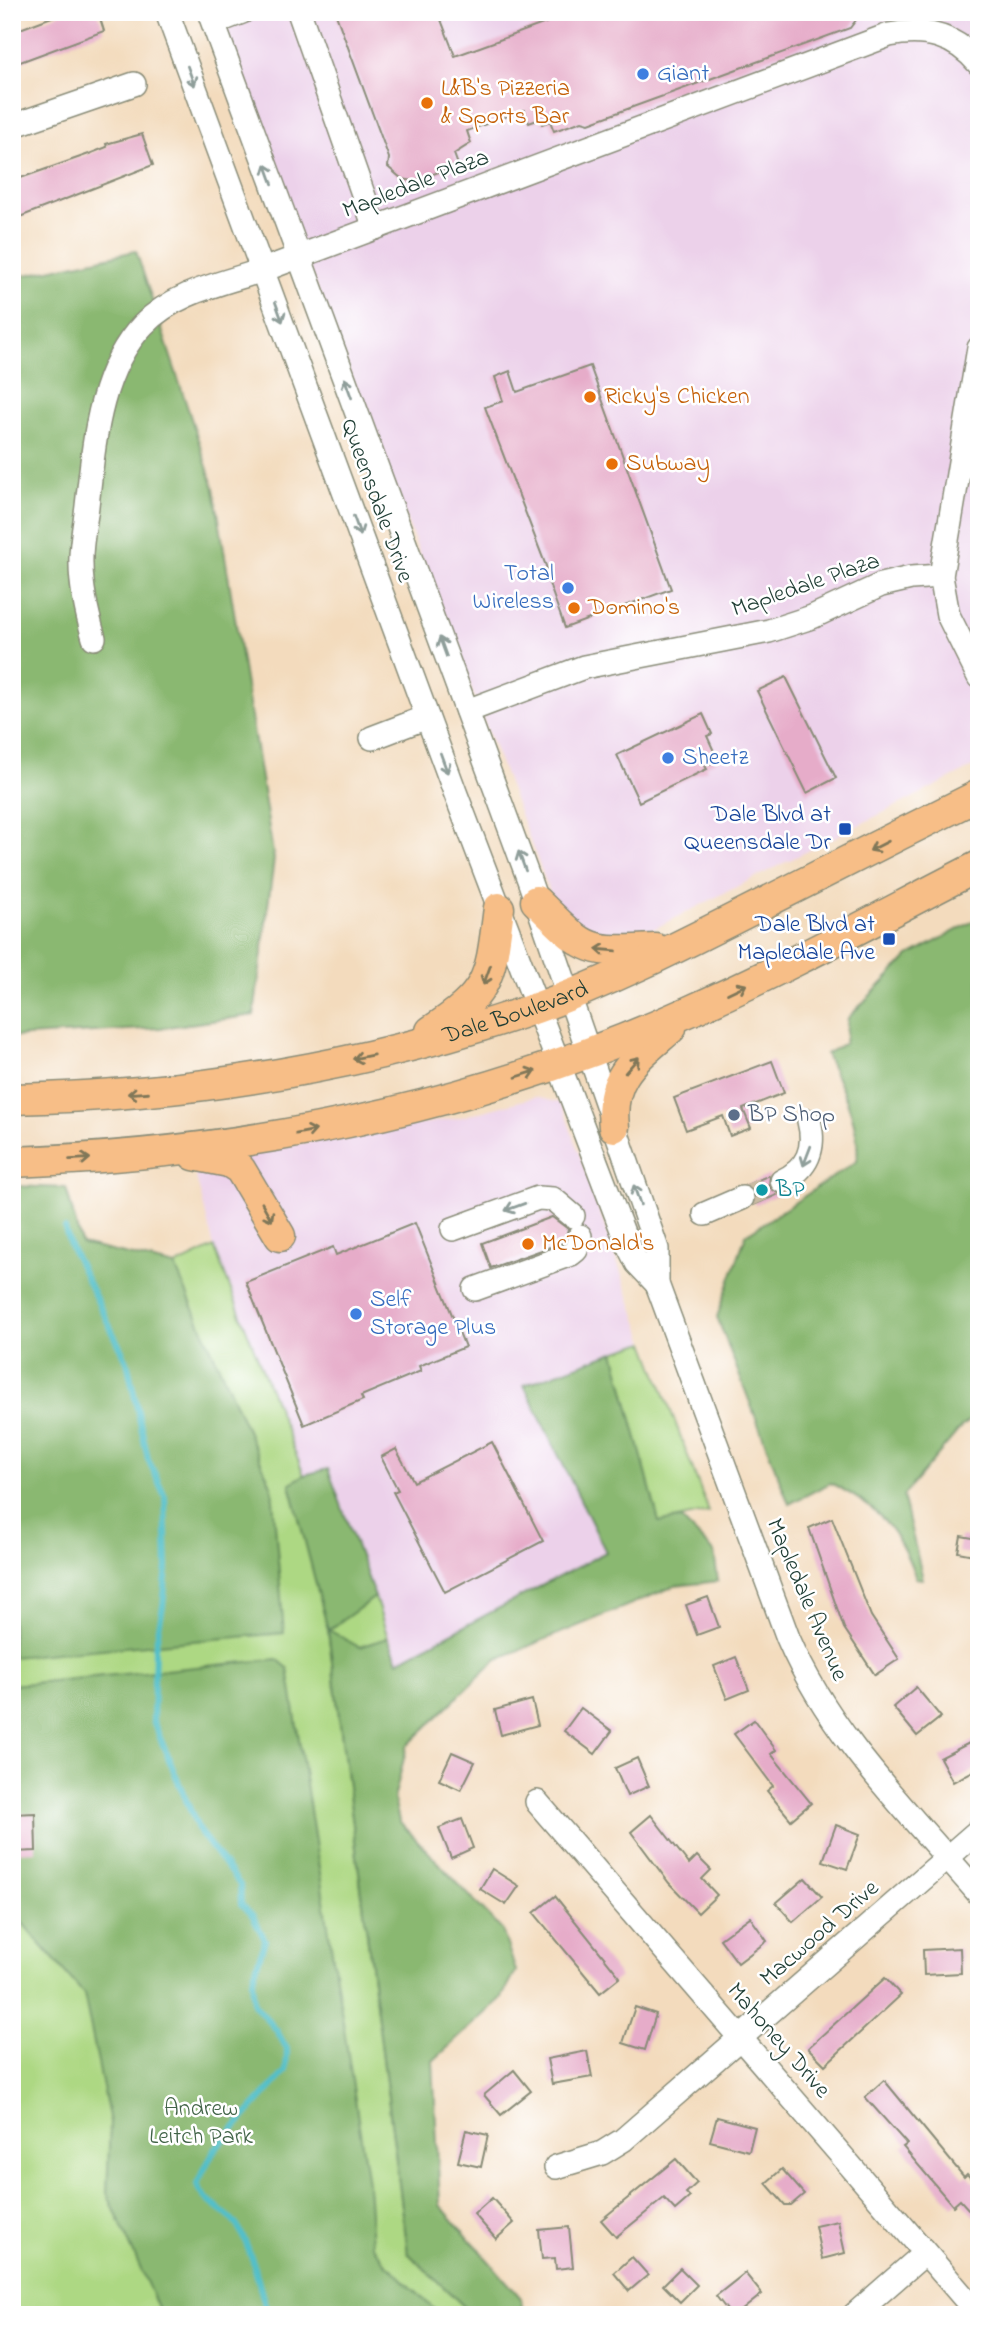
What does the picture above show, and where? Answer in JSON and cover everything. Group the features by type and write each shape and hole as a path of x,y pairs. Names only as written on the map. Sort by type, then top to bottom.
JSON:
{"main road":[{"name":"Dale Boulevard","path":"12,1099 66,1098 200,1087 408,1046 537,1008 674,948 979,794"},
{"path":"12,1162 177,1152 267,1139 365,1119 481,1089 588,1053 690,1012 979,866"},
{"path":"536,901 572,937 596,950 610,952 674,948"},
{"path":"408,1046 461,1011 482,989 492,961 499,908"},
{"path":"614,1127 612,1096 625,1073 647,1049 690,1012"},
{"path":"177,1152 229,1162 240,1168 281,1236"}],"street":[{"name":"Queensdale Drive","path":"167,12 427,718 537,1008"},
{"path":"211,18 242,12"},
{"path":"299,12 375,228"},
{"name":"Queensdale Drive","path":"211,18 467,711 568,995"},
{"name":"Mapledale Plaza","path":"94,638 83,590 81,562 93,450 102,407 116,366 127,344 163,308 185,295 300,257 889,34 919,31 943,37 967,51 979,64"},
{"path":"12,126 134,84"},
{"path":"979,348 941,576 948,615 979,677"},
{"name":"Mapledale Plaza","path":"467,711 584,667 769,631 822,612 881,585 911,578 941,576"},
{"path":"372,738 427,718"},
{"name":"Mapledale Avenue","path":"568,995 657,1250 657,1284 760,1563 811,1689 839,1730 979,1894"},
{"name":"Mapledale Avenue","path":"537,1008 633,1256 657,1284"},
{"path":"782,1181 799,1172 809,1157 809,1121"},
{"path":"453,1229 538,1198 553,1199 563,1204 576,1226 576,1250 571,1254 475,1289"},
{"path":"705,1213 742,1198"},
{"name":"Mahoney Drive","path":"537,1802 979,2315"},
{"name":"Macwood Drive","path":"556,2167 602,2153 623,2140 979,1829"},
{"path":"854,2315 925,2253"}],"shaded area":[{"path":"211,12 979,12 979,764 620,946 561,921"},
{"path":"535,1097 560,1103 565,1113 645,1342 525,1385 607,1552 398,1661 328,1469 304,1475 214,1247 192,1161 458,1118"}],"green space":[{"path":"136,251 214,488 274,859 254,1015 160,1028 12,1037 12,278"},
{"path":"979,918 979,1413 962,1426 903,1496 923,1579 916,1578 894,1532 874,1510 847,1492 830,1483 789,1504 717,1317 746,1235 857,1161 853,1119 826,1054 845,1043 848,1018 909,956"},
{"path":"12,1186 66,1188 81,1244 175,1266 272,1487 284,1633 12,1657"},
{"name":"Andrew Leitch Park","path":"66,1188 81,1244 175,1266 214,1247 304,1475 290,1484 329,1629 375,1597 388,1638 359,1647 328,1631 408,2253 473,2315 12,2315 12,1190"},
{"path":"645,1342 709,1512 659,1523 614,1352"},
{"path":"614,1352 659,1522 681,1519 714,1552 718,1581 675,1586 497,1659 407,1746 394,1799 399,1821 502,1930 516,1971 501,1999 433,2061 440,2205 521,2298 523,2315 473,2315 408,2253 328,1630 290,1484 304,1475 328,1469 375,1597 329,1630 359,1647 388,1638 398,1661 606,1552 524,1385"},
{"path":"277,1659 288,1668 368,2183 372,2245 385,2262 440,2315 161,2315 107,2193 110,2122 84,1994 12,1911 12,1685"}],"building":[{"path":"65,12 98,12 104,31 12,65 12,32"},
{"path":"335,12 438,12 455,56 546,23 542,12 862,12 850,28 589,123 582,121 554,131 550,121 542,124 540,119 529,123 524,110 467,131 471,143 454,154 458,165 414,181 402,179 388,167 389,158"},
{"path":"142,134 153,165 12,220 12,181 107,147 106,144"},
{"path":"590,366 671,589 565,628 546,575 549,574 485,407 503,401 495,377 510,371 517,392"},
{"name":"Sheetz","path":"786,677 836,778 807,793 757,691"},
{"name":"Sheetz","path":"703,714 712,734 707,736 718,760 705,766 707,769 639,802 617,755"},
{"path":"772,1061 784,1093 743,1109 751,1128 730,1136 723,1116 686,1130 674,1098"},
{"path":"770,1175 769,1187 779,1194 754,1205 755,1193 746,1185"},
{"name":"McDonald's","path":"552,1217 568,1229 564,1242 491,1268 482,1243"},
{"name":"Self Storage Plus","path":"415,1223 465,1347 419,1366 421,1371 361,1396 363,1400 304,1425 246,1282 333,1247 336,1255"},
{"path":"492,1442 543,1541 445,1592 393,1492 398,1490 381,1457 396,1449 414,1482"},
{"path":"832,1518 871,1616 899,1659 875,1675 844,1628 809,1528"},
{"path":"961,1536 979,1539 979,1556 958,1552"},
{"path":"708,1597 719,1627 697,1635 686,1605"},
{"path":"736,1657 749,1690 727,1699 714,1666"},
{"path":"916,1687 941,1717 917,1736 893,1707"},
{"path":"532,1700 538,1725 501,1735 495,1710"},
{"path":"581,1708 612,1731 595,1754 564,1731"},
{"path":"754,1720 776,1750 771,1754 811,1803 791,1820 767,1791 773,1786 734,1734"},
{"path":"979,1738 979,1768 953,1782 940,1758"},
{"path":"452,1752 475,1762 461,1790 439,1780"},
{"path":"637,1758 649,1786 627,1796 615,1768"},
{"path":"35,1813 36,1851 14,1852 12,1814"},
{"path":"651,1815 689,1864 697,1856 711,1870 702,1879 717,1895 698,1913 669,1883 631,1832"},
{"path":"462,1819 473,1848 451,1858 439,1828"},
{"path":"836,1825 860,1834 847,1869 823,1861"},
{"path":"492,1869 519,1886 506,1905 480,1889"},
{"path":"805,1878 822,1897 793,1922 776,1903"},
{"path":"555,1896 620,1977 600,1993 534,1913"},
{"path":"750,1917 767,1941 738,1963 720,1939"},
{"path":"960,1948 961,1973 924,1975 923,1950"},
{"path":"885,1978 901,1995 825,2065 808,2048"},
{"path":"635,2007 656,2014 645,2050 623,2043"},
{"path":"587,2051 592,2077 552,2084 547,2059"},
{"path":"514,2070 531,2091 501,2115 484,2095"},
{"path":"884,2080 964,2177 967,2174 979,2187 979,2221 960,2200 953,2206 903,2147 907,2144 865,2097"},
{"path":"717,2117 755,2127 749,2151 710,2141"},
{"path":"466,2130 488,2135 481,2167 458,2162"},
{"path":"676,2159 697,2183 686,2193 690,2197 675,2210 664,2198 616,2237 601,2220"},
{"path":"782,2169 804,2194 791,2205 785,2205 766,2183"},
{"path":"492,2198 514,2223 496,2239 474,2214"},
{"path":"838,2221 845,2253 822,2259 815,2226"},
{"path":"569,2227 573,2267 556,2269 555,2258 542,2259 539,2230"},
{"path":"632,2257 648,2275 629,2291 614,2273"},
{"path":"680,2268 697,2285 680,2302 663,2285"},
{"path":"745,2273 762,2294 736,2315 731,2315 716,2296"}],"waterway":[{"path":"65,1229 70,1246 127,1361 148,1459 165,1496 167,1567 155,1648 153,1721 199,1831 240,1885 241,1904 253,1916 265,1940 252,1981 254,2004 277,2031 287,2049 286,2071 213,2152 197,2184 207,2199 232,2220 243,2236 268,2315"}],"tunnel":[{"path":"742,1198 782,1181"}],"place":[{"name":"Giant","path":"643,74"},
{"name":"L&B's Pizzeria & Sports Bar","path":"427,103"},
{"name":"Ricky's Chicken","path":"590,397"},
{"name":"Subway","path":"612,464"},
{"name":"Total Wireless","path":"568,588"},
{"name":"Domino's","path":"574,608"},
{"name":"Sheetz","path":"668,758"},
{"name":"Dale Blvd at Queensdale Dr","path":"845,829"},
{"name":"Dale Blvd at Mapledale Ave","path":"889,939"},
{"name":"BP Shop","path":"734,1115"},
{"name":"BP","path":"762,1190"},
{"name":"McDonald's","path":"528,1244"},
{"name":"Self Storage Plus","path":"356,1314"}]}
